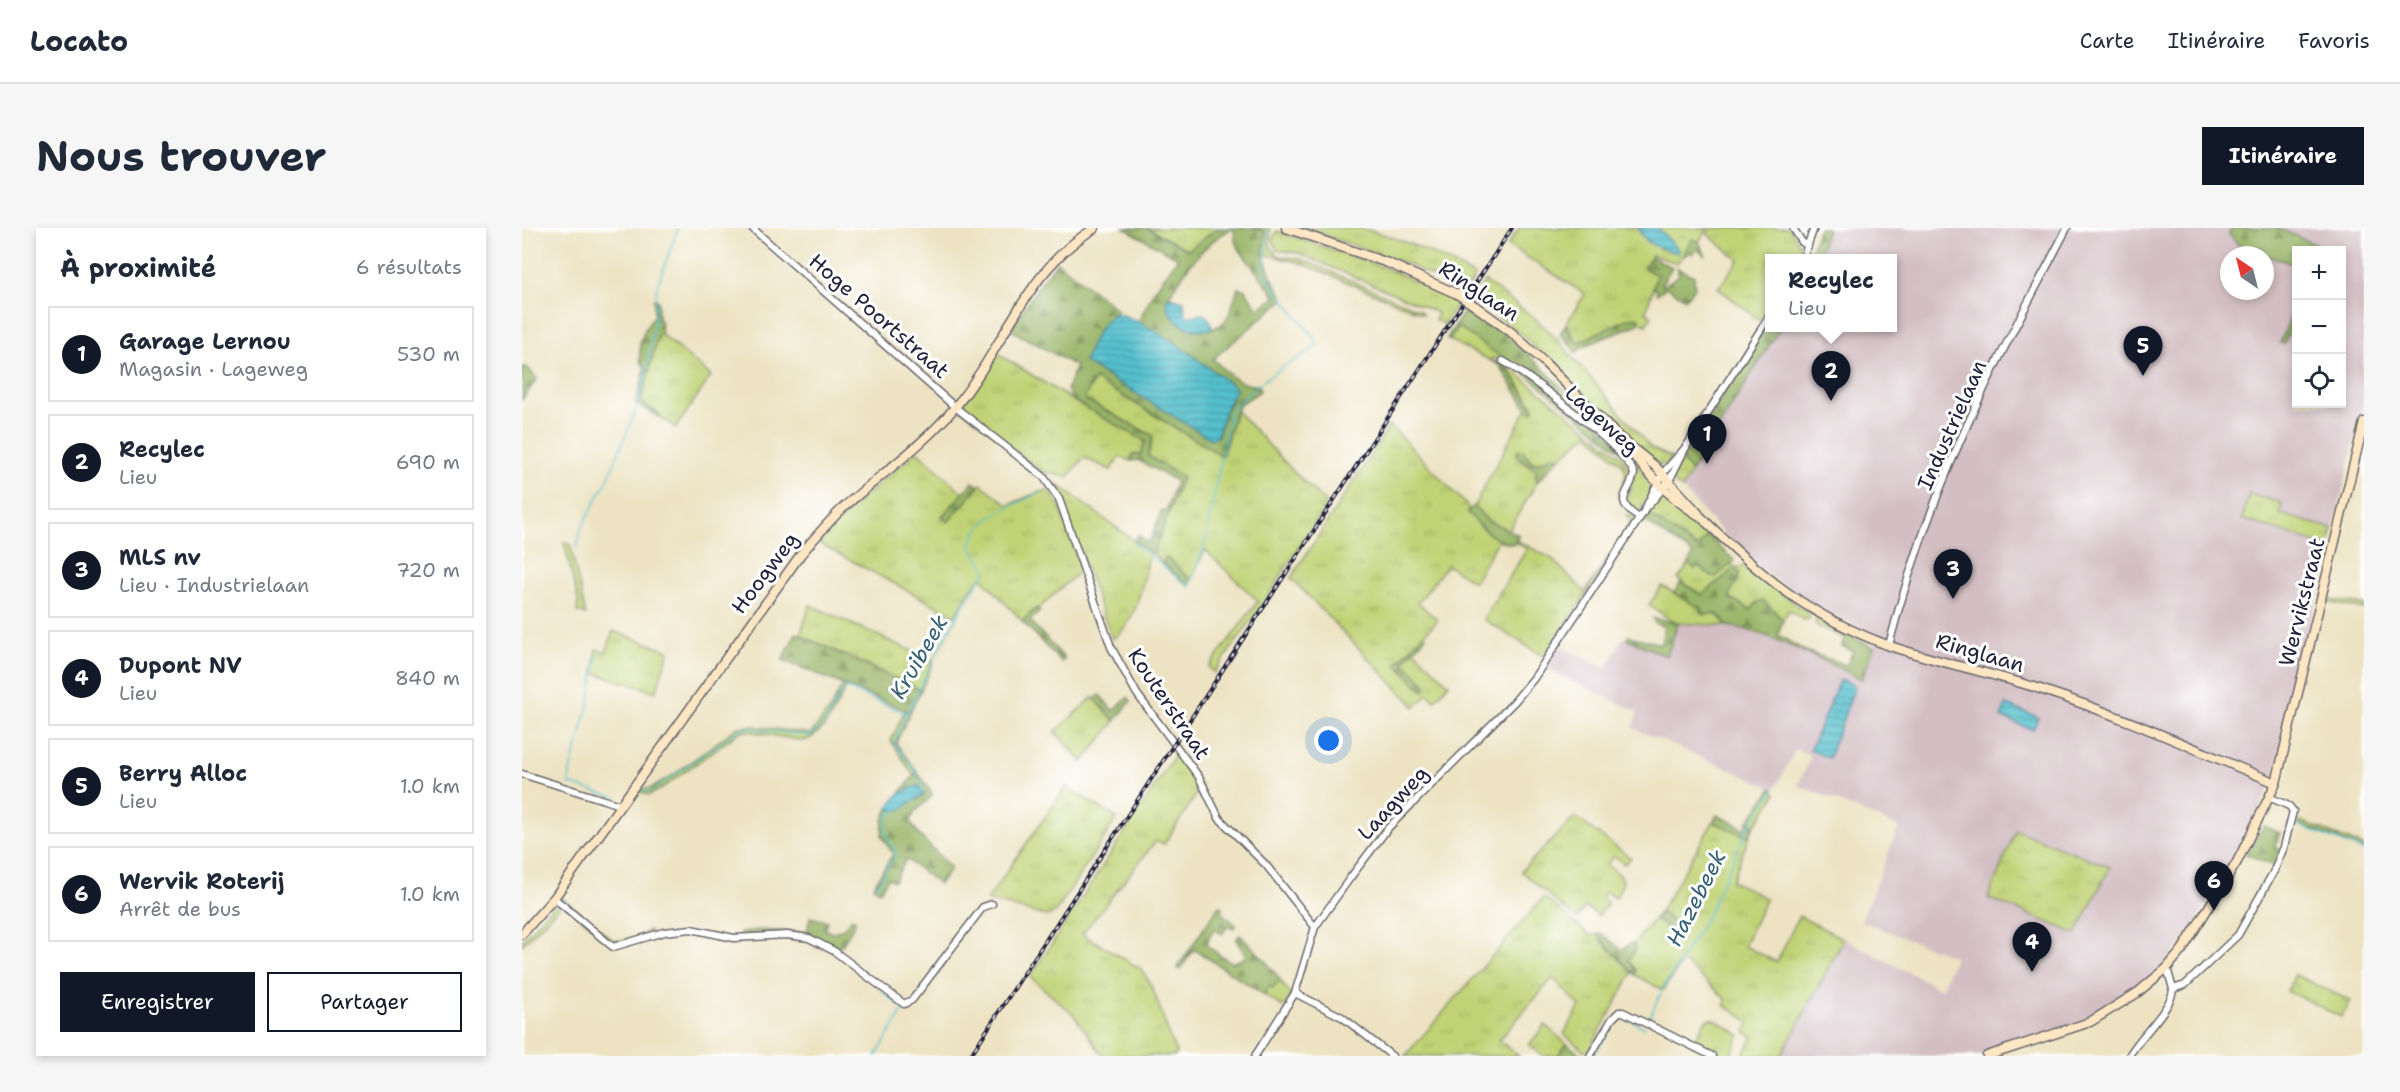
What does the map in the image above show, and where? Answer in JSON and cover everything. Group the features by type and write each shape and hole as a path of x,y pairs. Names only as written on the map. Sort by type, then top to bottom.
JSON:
{"street":[{"name":"Hoge Poortstraat","path":"753,228 955,407"},
{"name":"Hoogweg","path":"522,934 554,898 801,554 839,512 930,433 955,407 986,364 1035,282 1058,254 1095,228"},
{"name":"Ringlaan","path":"1286,228 1388,263 1458,294 1475,306 1511,332 1544,362 1664,481 1689,510 1700,516 1750,565 1786,593 1832,621 1888,645 2085,704 2272,790"},
{"path":"1793,228 1802,242 1808,246"},
{"path":"1805,254 1814,228"},
{"name":"Industrielaan","path":"1888,645 1930,514 1951,461 1975,408 2067,228"},
{"path":"1641,515 1765,323"},
{"name":"Lageweg","path":"1503,361 1566,407 1628,462 1634,474 1623,497 1624,504 1630,511 1641,515"},
{"name":"Kouterstraat","path":"955,407 1043,476 1050,485 1059,499 1111,646 1137,694 1199,777 1219,818 1266,865 1315,927"},
{"name":"Wervikstraat","path":"1987,1056 2090,1022 2137,993 2166,968 2194,933 2237,862 2272,790 2364,422"},
{"name":"Laagweg","path":"1255,1056 1295,993 1315,927 1389,828 1523,691 1641,515"},
{"path":"522,774 620,805"},
{"path":"2173,989 2185,985 2233,940 2274,871 2284,847 2293,812 2272,790"},
{"path":"554,898 613,946 664,932 691,929 734,938 787,935 809,938 834,951 904,1004 912,1000 983,907 992,904"},
{"path":"2129,1056 2173,993 2166,968"},
{"path":"1295,993 1342,1017 1392,1056"},
{"path":"1590,1056 1612,1019 1619,1012 1712,1056"}],"shaded area":[{"path":"1827,228 2364,228 2364,402 2273,781 2236,853 2193,927 2167,962 2139,988 2108,1008 2075,1024 1977,1056 1781,1056 1844,939 1941,989 1955,957 1861,921 1899,827 1798,785 1811,757 1796,749 1775,789 1633,728 1638,712 1544,668 1558,645 1606,669 1623,638 1667,655 1678,623 1734,627 1775,640 1862,678 1877,636 1817,608 1766,573 1726,536 1682,489 1778,332 1897,332 1897,254 1819,254"}],"green space":[{"path":"1124,228 1147,228 1188,250 1218,228 1253,228 1265,231 1263,254 1271,276 1284,299 1213,359 1239,381 1259,385 1260,391 1240,404 1236,410 1222,456 1095,379 1084,399 1153,436 1148,456 1182,477 1153,554 1135,542 1138,535 1149,543 1162,510 1166,511 1176,481 1138,460 1131,461 1132,455 1141,454 1145,441 1072,400 1067,389 1076,366 1011,330 1057,262 1118,310 1100,328 1084,362 1211,438 1218,435 1225,411 1233,399 1202,363 1138,322 1154,291 1178,258","holes":["1234,229 1235,241 1242,253 1276,297 1258,309 1245,290 1238,288 1229,314 1221,325 1205,330 1193,330 1166,301 1186,270 1202,251 1220,235"]},
{"path":"1147,228 1218,228 1188,250"},
{"path":"1253,228 1270,228 1270,246 1278,256 1301,259 1420,310 1423,314 1301,263 1263,254 1265,232"},
{"path":"1302,228 1358,228 1389,236 1475,276 1467,290 1460,285 1458,289 1403,262"},
{"path":"1519,228 1638,228 1649,242 1678,253 1658,228 1708,228 1699,242 1695,240 1677,263 1652,255 1644,268 1657,275 1646,312 1652,316 1646,325 1640,322 1640,319 1577,342 1566,324 1585,294 1508,245"},
{"path":"1711,228 1790,228 1801,248 1800,254 1765,254 1765,316 1762,322 1718,288 1739,260 1707,234"},
{"path":"1819,228 1827,228 1819,254 1809,254"},
{"path":"2232,228 2277,228 2319,246 2292,246 2292,264 2274,258 2274,246 2240,246 2229,234"},
{"path":"1277,231 1392,271 1458,303 1444,324 1435,320 1437,313 1421,305 1298,253 1277,250 1273,239"},
{"path":"1692,239 1699,242 1706,256 1697,249 1692,254 1690,252 1684,256"},
{"path":"1651,257 1672,267 1662,283 1663,286 1679,275 1677,268 1694,276 1695,287 1685,299 1667,287 1657,294 1656,289 1653,288 1657,275 1644,268"},
{"path":"1485,281 1536,319 1557,339 1651,448 1672,458 1666,465 1659,465 1521,334 1479,303 1481,299 1476,296"},
{"path":"654,299 658,301 658,319 662,335 658,336 641,402 660,415 659,417 636,404 645,368 640,360 640,342 654,316"},
{"path":"1464,312 1475,312 1514,341 1625,451 1623,453 1531,378 1458,327 1449,340 1447,338"},
{"path":"2292,314 2292,326 2284,344 2280,343"},
{"path":"1637,317 1640,322 1638,324 1582,347 1576,353 1560,334 1566,324 1574,339 1579,342 1629,318"},
{"path":"1765,326 1765,332 1778,332 1691,472 1682,460"},
{"path":"1458,327 1506,360 1492,358 1491,361 1449,340"},
{"path":"658,335 662,335 711,376 676,428 641,402"},
{"path":"997,353 1072,400 1146,441 1141,454 1132,455 1131,461 1120,457 1111,470 1084,458 1068,477 1043,472 963,410 961,406 990,369"},
{"path":"1491,361 1505,364 1534,410 1531,412 1527,408 1499,365"},
{"path":"1505,364 1621,456 1629,472 1622,497 1618,497 1626,474 1623,465 1588,434 1559,458 1553,455 1541,462 1532,462 1523,451 1519,459 1536,470 1537,482 1509,530 1488,521 1474,506 1527,408 1531,411 1534,407"},
{"path":"522,367 527,367 537,379 522,400"},
{"path":"1095,379 1222,456 1236,410 1295,473 1327,503 1263,604 1214,673 1209,667 1258,601 1205,550 1191,580 1166,558 1162,563 1153,554 1182,477 1148,456 1153,436 1084,399"},
{"path":"1390,425 1470,509 1468,512 1492,536 1499,539 1474,582 1447,565 1418,603 1438,620 1396,664 1426,684 1403,662 1414,650 1449,684 1435,700 1428,694 1415,707 1291,578"},
{"path":"1518,450 1523,451 1532,462 1541,462 1553,455 1559,458 1537,482 1536,470 1516,455"},
{"path":"917,451 963,493 942,516 948,522 981,484 1008,505 1039,492 1050,490 1060,507 1081,570 1022,621 982,578 971,589 955,616 818,543 857,503"},
{"path":"1625,451 1651,480 1649,496 1639,512 1635,512 1626,502 1633,471 1623,453"},
{"path":"1682,460 1691,472 1682,489 1673,482 1673,476"},
{"path":"973,482 979,486 948,522 942,517"},
{"path":"1055,483 1150,552 1142,587 1133,612 1121,632 1112,639"},
{"path":"2249,494 2282,503 2280,514 2333,529 2329,547 2242,519"},
{"path":"1668,495 1717,542 1717,545 1707,536 1698,548 1648,515 1643,520 1641,519 1654,502"},
{"path":"1474,506 1488,521 1519,535 1514,544 1500,541 1482,528 1467,512"},
{"path":"1630,514 1635,518 1634,522 1546,655 1543,656 1483,619 1527,549 1515,542 1516,540 1551,558 1585,592 1631,522 1626,515"},
{"path":"1648,514 1697,548 1707,536 1735,561 1714,578 1698,566 1695,569 1689,564 1693,554 1643,520"},
{"path":"564,542 570,544 586,615 577,612 578,600"},
{"path":"1166,557 1191,580 1189,586 1162,563"},
{"path":"1689,564 1695,568 1698,566 1714,578 1731,564 1735,568 1702,595 1678,579"},
{"path":"1743,566 1808,613 1810,619 1804,620 1789,610 1783,620 1764,601 1757,602 1751,610 1730,598 1735,568"},
{"path":"1735,568 1739,576 1730,598 1751,610 1757,602 1763,600 1783,620 1778,635 1805,651 1847,665 1853,651 1842,646 1846,634 1874,647 1862,679 1776,640 1741,628 1726,626 1716,613 1703,615 1700,608 1674,593 1681,582 1702,595"},
{"path":"1662,586 1701,608 1702,613 1719,617 1726,626 1678,623 1669,619 1649,605"},
{"path":"2326,599 2364,605 2364,609 2325,602"},
{"path":"810,605 934,661 921,690 800,635"},
{"path":"1037,608 1040,611 1030,621 1065,659 1061,662 1022,621"},
{"path":"1653,618 1678,623 1667,656 1627,639 1628,636 1661,644 1664,627 1655,623"},
{"path":"1816,619 1846,634 1845,638 1817,626"},
{"path":"613,631 669,651 656,692 594,673 596,649 606,652"},
{"path":"796,633 921,690 910,712 783,660"},
{"path":"1423,635 1426,637 1403,662 1426,684 1426,689 1423,691 1396,664"},
{"path":"843,684 847,686 830,718 812,737 804,741 741,731 659,790 649,795 637,791 639,788 650,789 669,778 738,727 752,726 811,734 831,708"},
{"path":"1100,695 1113,711 1128,697 1131,701 1115,721 1095,699"},
{"path":"1093,697 1115,721 1083,762 1055,732"},
{"path":"905,710 910,712 896,743 917,772 914,776 891,741"},
{"path":"1177,752 1202,786 1164,844 1156,841 1082,934 1141,969 1157,999 1177,1053 1175,1056 1103,1056 1074,1015 1030,977"},
{"path":"917,772 932,796 915,812 910,821 919,835 951,868 939,884 906,859 894,881 888,878 880,891 873,887 893,854 882,836 883,821 889,806 916,800 924,795 920,787 900,793"},
{"path":"1066,787 1117,818 1055,913 1046,916 987,900"},
{"path":"1772,788 1776,794 1753,828 1753,824 1748,822"},
{"path":"1717,815 1745,829 1748,822 1751,822 1753,828 1749,837 1713,822"},
{"path":"1575,817 1631,858 1624,864 1615,856 1607,864 1621,876 1623,882 1616,898 1605,892 1602,898 1608,903 1598,916 1586,907 1576,919 1521,871"},
{"path":"2300,821 2364,846 2364,849 2299,824"},
{"path":"1713,822 1749,837 1732,881 1766,898 1744,946 1777,962 1799,916 1844,939 1781,1056 1743,1056 1753,1037 1745,1032 1750,1022 1724,1005 1727,1000 1683,961 1663,990 1635,975 1636,970 1628,960 1635,950 1633,945 1654,919 1676,933 1679,926 1660,912"},
{"path":"2264,826 2280,833 2274,847 2280,850 2274,866 2246,854"},
{"path":"2016,830 2110,867 2076,934 1988,898"},
{"path":"561,897 613,940 627,940 651,931 649,934 620,944 611,942 559,900"},
{"path":"1544,897 1589,935 1598,935 1632,973 1589,1051 1584,1051 1564,1034 1580,1006 1553,978 1499,1040 1519,1056 1405,1056"},
{"path":"555,904 559,907 522,945 522,940"},
{"path":"1219,906 1223,908 1221,912 1236,925 1233,929 1228,926 1222,934 1214,929 1207,946 1232,963 1246,957 1236,939 1240,935 1265,960 1281,981 1272,988 1269,986 1264,995 1194,949 1180,970 1177,968"},
{"path":"1660,912 1679,926 1679,931 1676,933 1654,919"},
{"path":"810,917 827,921 825,930 833,933 844,928 852,918 856,921 838,949 817,939 739,936 740,933 757,930 807,932"},
{"path":"1601,933 1622,950 1631,943 1635,946 1628,960 1636,970 1635,975 1600,939 1598,935"},
{"path":"2295,975 2351,1001 2341,1017 2287,991"},
{"path":"1281,981 1291,995 1283,1007 1264,995 1269,986 1272,988"},
{"path":"1715,1019 1740,1035 1730,1056 1718,1056 1692,1044 1706,1020"},
{"path":"1545,1025 1567,1044 1558,1056 1543,1056 1529,1045"},
{"path":"1567,1044 1583,1056 1558,1056"}],"water":[{"path":"1638,228 1658,228 1679,250 1678,253 1649,242"},
{"path":"1169,297 1184,301 1185,314 1188,317 1198,314 1207,316 1212,329 1189,328 1177,321 1172,316 1166,301"},
{"path":"1116,313 1162,335 1236,388 1225,411 1217,437 1211,439 1084,362 1100,328"},
{"path":"2316,568 2319,569 2310,610 2303,609"},
{"path":"1843,680 1855,686 1829,758 1810,750 1839,681"},
{"path":"2006,705 2038,717 2033,730 2001,717"},
{"path":"918,786 924,794 900,810 889,810 889,806 900,793"}],"waterway":[{"name":"Kruibeek","path":"577,548 581,528 608,479 637,407 646,375 655,318 657,286 678,228"},
{"name":"Kruibeek","path":"1133,542 1189,587 1204,547 1230,413 1248,393 1281,368 1316,347 1317,342 1277,291 1264,270 1268,230"},
{"name":"Kruibeek","path":"640,790 650,792 740,729 749,728 809,736 825,721 844,687 907,714 944,641 986,571 971,548 979,528 997,513 1040,493"},
{"name":"Kruibeek","path":"598,656 589,704 570,771 569,784 617,798"},
{"path":"906,715 894,743 916,772 922,792"},
{"name":"Hazebeek","path":"1648,1021 1662,990 1709,913 1748,827 1773,790"},
{"path":"877,886 896,853 888,839 885,827 887,816 897,810"},
{"name":"Hazebeek","path":"2296,824 2364,851"},
{"path":"876,1056 904,1009 879,989"},
{"name":"Hazebeek","path":"1597,1050 1618,1018 1626,1017 1645,1028"}],"railway":[{"path":"970,1056 1512,228"}],"place":[{"name":"Berry Alloc","path":"2143,376"},
{"name":"Recylec","path":"1831,401"},
{"name":"Garage Lernou","path":"1707,464"},
{"name":"MLS nv","path":"1953,599"},
{"name":"Wervik Roterij","path":"2214,911"},
{"name":"Dupont NV","path":"2032,972"}]}
